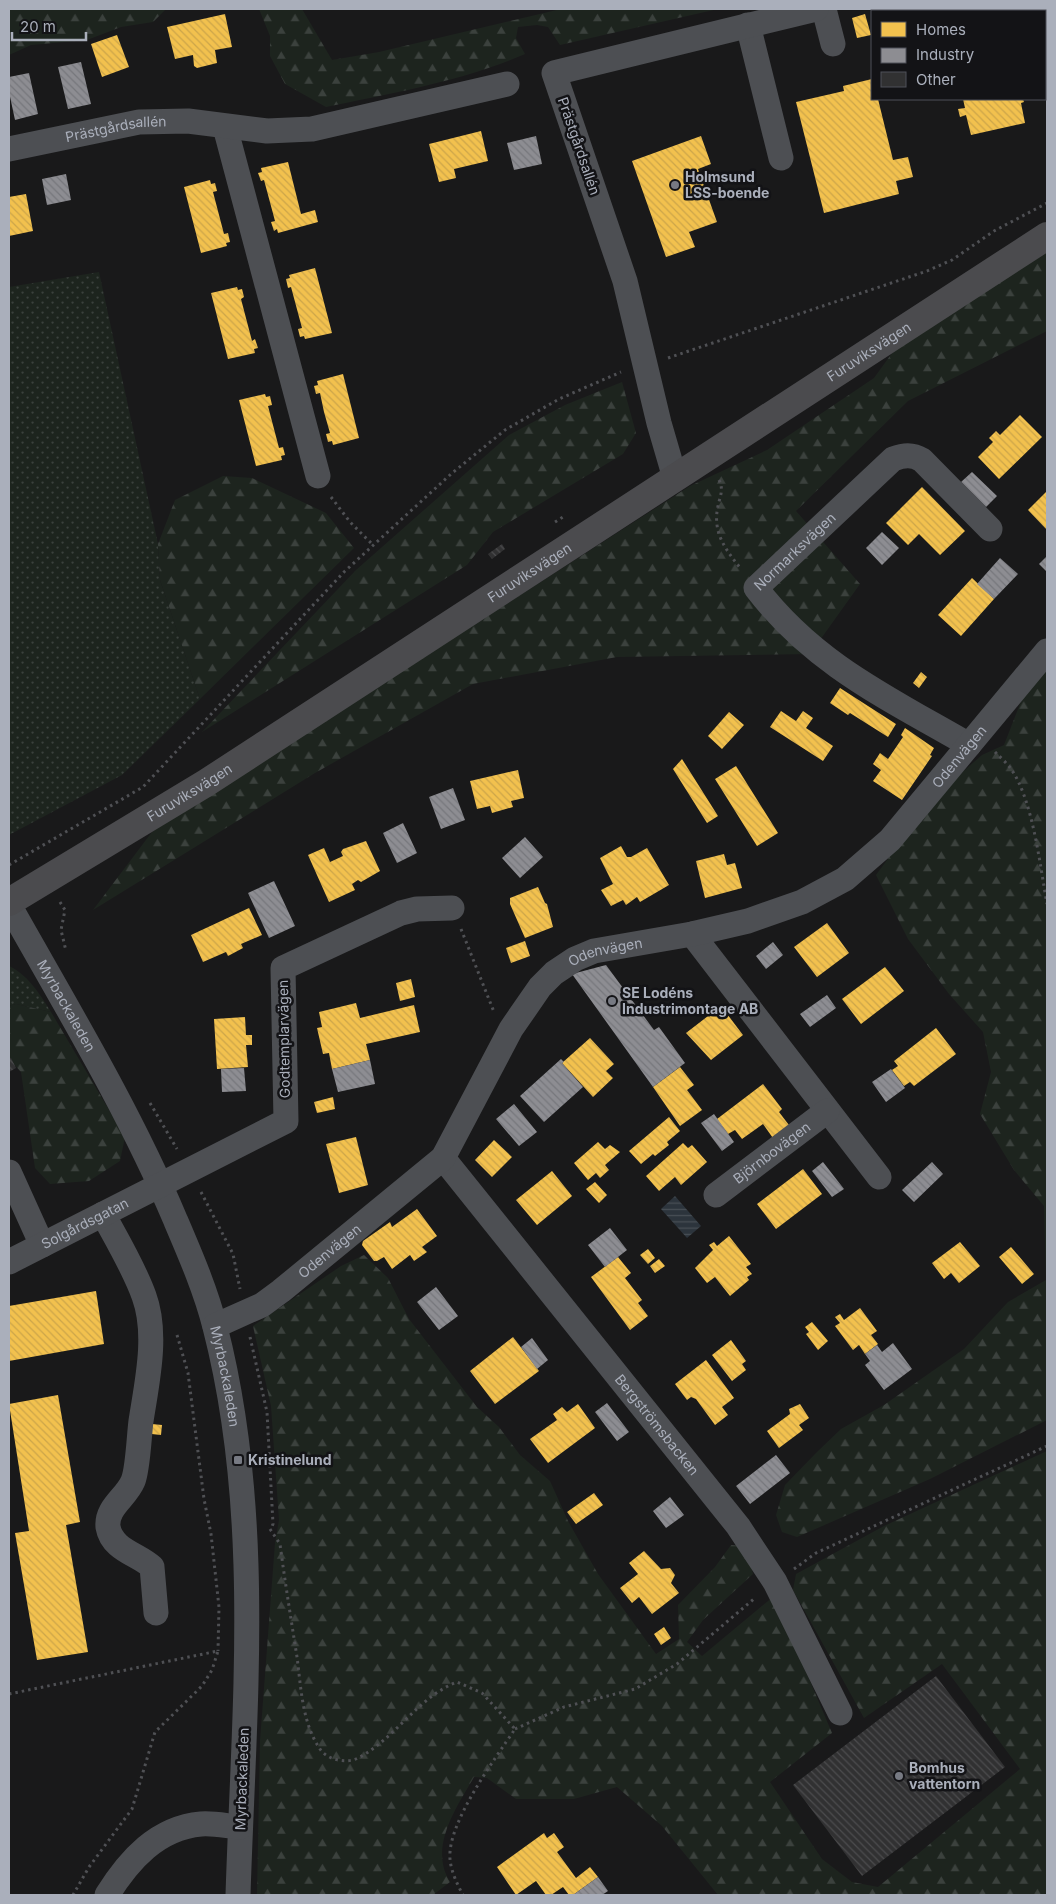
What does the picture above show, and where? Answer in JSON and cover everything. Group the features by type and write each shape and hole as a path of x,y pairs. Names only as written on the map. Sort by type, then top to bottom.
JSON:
{"main road":[{"name":"Furuviksvägen","path":"9,904 206,783 1047,236"}],"street":[{"name":"Prästgårdsallén","path":"676,478 659,423 625,282 554,73 816,9"},
{"path":"824,9 833,44"},
{"path":"748,25 781,158"},
{"name":"Prästgårdsallén","path":"9,149 139,122 188,121 268,131 312,129 507,84"},
{"path":"225,127 318,476"},
{"name":"Normarksvägen","path":"969,746 838,668 796,634 775,613 756,588 893,459 902,456 916,456 922,460 990,528"},
{"name":"Odenvägen","path":"215,1326 262,1305 281,1291 443,1158 511,1029 540,987 554,973 575,959 594,951 692,934 748,921 802,902 845,879 890,840 1047,651"},
{"name":"Myrbackaleden","path":"9,904 130,1120 187,1248 215,1326 232,1416 245,1529 248,1617 238,1895"},
{"name":"Godtemplarvägen","path":"161,1186 286,1120 283,968 401,912 417,909 452,908"},
{"path":"692,934 827,1112 879,1177"},
{"name":"Björnbovägen","path":"716,1195 827,1112"},
{"name":"Bergströmsbacken","path":"443,1158 738,1526 775,1582 840,1713"},
{"path":"9,1172 42,1246"},
{"name":"Solgårdsgatan","path":"9,1262 161,1186"},
{"path":"103,1214 144,1297 150,1333 150,1361 133,1482 112,1507 108,1527 116,1542 131,1555 144,1559 152,1567 156,1613"},
{"path":"107,1895 125,1868 143,1849 161,1837 179,1829 202,1824 240,1827"}],"path":[{"path":"9,865 143,787 344,572 451,474 505,430 590,385 927,271 952,260 994,231 1047,203"},
{"path":"318,476 350,522 373,545"},
{"path":"719,479 723,488 716,522 722,546 756,588"},
{"path":"555,522 574,510"},
{"path":"969,746 990,746 1012,769 1022,788 1047,904"},
{"path":"452,908 496,1018 511,1029"},
{"path":"73,1895 89,1867 132,1809 155,1732 202,1686 212,1670 218,1651 219,1607 211,1534 204,1500 188,1373 174,1326"},
{"path":"267,1412 273,1524 271,1529"},
{"path":"245,1529 271,1529"},
{"path":"271,1529 280,1544 306,1714 321,1751 330,1758 343,1761 355,1760 371,1750 442,1688 457,1682 482,1693 515,1728 472,1796 453,1833 450,1858 456,1883 463,1895"},
{"path":"9,1694 218,1651"}],"green space":[{"path":"9,9 166,9 153,22 121,27 87,40 31,45 9,55"},
{"path":"259,9 302,9 332,60 379,52 561,9 718,9 560,45 548,27 537,25 518,27 516,38 525,54 453,79 326,107 285,84 270,56 270,36"},
{"path":"1047,251 1047,331 908,401 796,511 860,584 810,654 617,657 473,684 315,773 93,910 152,832 690,486 767,450 874,378 895,349"},
{"path":"99,272 158,544 160,580 200,699 122,775 9,835 9,287"},
{"path":"622,382 636,433 623,454 493,532 467,565 202,732 356,570 509,435 565,405"},
{"path":"223,476 252,478 326,513 354,548 200,699 160,580 158,544 175,500"},
{"path":"1047,669 1047,1420 930,1479 797,1537 782,1532 776,1515 785,1485 841,1429 884,1405 964,1349 1008,1302 1046,1280 1044,1206 1014,1170 980,1114 991,1072 983,1032 949,994 908,939 876,875 898,845 958,776 982,755 1004,745 1027,686"},
{"path":"9,966 28,980 51,1012 16,1004 9,1006"},
{"path":"16,1004 51,1012 125,1137 120,1161 89,1181 50,1184 35,1168 21,1072 9,1059 9,1006"},
{"path":"364,1255 388,1278 409,1319 477,1407 499,1427 520,1455 550,1481 568,1521 598,1574 656,1654 679,1639 678,1605 715,1567 731,1545 741,1546 750,1561 753,1574 703,1620 687,1642 702,1656 774,1596 832,1733 770,1782 822,1859 852,1882 878,1887 1020,1769 942,1664 864,1718 793,1590 796,1574 884,1526 1047,1451 1047,1895 718,1895 662,1826 617,1787 574,1799 516,1799 487,1778 474,1777 453,1814 443,1841 444,1869 450,1882 433,1895 257,1895 260,1741 275,1543 279,1520 271,1406 253,1326 341,1266"}],"shaded area":[{"path":"675,1196 701,1226 687,1238 661,1209"}],"building: Homes":[{"path":"225,14 232,47 215,50 217,63 197,68 194,66 193,55 175,59 167,27"},
{"path":"865,14 871,35 857,38 852,18"},
{"path":"117,35 129,67 102,77 91,44"},
{"path":"871,79 871,100 878,100 893,160 908,157 913,177 896,181 899,194 824,213 796,102 844,91 843,86"},
{"path":"963,100 1023,100 1024,102 1021,103 1025,123 971,135 966,115 960,117 958,109 965,108"},
{"path":"481,131 488,161 454,169 456,178 439,182 429,144"},
{"name":"Holmsund LSS-boende","path":"701,136 711,164 698,169 717,222 689,232 695,247 666,257 632,161"},
{"path":"288,162 301,214 315,210 318,222 278,233 277,229 274,231 271,222 275,221 264,180 261,181 258,173 262,172 261,168"},
{"path":"210,180 211,184 215,183 217,191 213,192 224,234 228,233 230,242 226,243 227,246 201,253 184,187"},
{"path":"26,194 33,231 9,236 9,197"},
{"path":"315,268 332,333 305,339 304,336 300,337 298,329 302,328 291,287 288,288 286,279 290,278 289,275"},
{"path":"237,287 238,290 242,289 244,297 241,299 252,341 255,339 258,348 254,349 255,353 228,359 211,293"},
{"path":"343,374 359,438 333,445 332,441 328,442 326,434 330,433 320,393 316,394 314,386 318,385 317,381"},
{"path":"265,394 266,397 270,396 272,405 268,406 279,448 283,447 285,455 281,456 282,460 256,466 239,400"},
{"path":"1020,415 1042,437 999,479 978,457 993,442 989,438 996,431 1000,435"},
{"path":"922,487 965,531 940,555 919,534 908,545 886,523"},
{"path":"1047,491 1047,530 1028,510"},
{"path":"972,578 994,599 961,636 938,615"},
{"path":"921,672 927,677 919,688 913,683"},
{"path":"840,688 896,724 888,737 830,703"},
{"path":"781,711 796,721 803,711 813,718 806,728 833,746 823,761 770,727"},
{"path":"729,712 744,725 722,749 708,736"},
{"path":"905,728 934,748 930,755 932,756 902,800 873,781 881,770 873,764 880,753 888,759 903,737 901,735"},
{"path":"682,759 718,816 707,823 673,769"},
{"path":"736,766 778,833 757,846 715,779"},
{"path":"518,770 524,798 511,801 513,807 492,813 490,806 477,809 470,781"},
{"path":"366,841 380,871 361,882 358,880 352,884 355,890 329,902 308,855 324,848 330,862 343,856 341,852 343,849"},
{"path":"621,846 627,857 631,857 647,848 669,885 640,902 637,897 626,905 623,900 611,906 601,890 613,884 600,858"},
{"path":"724,854 727,865 735,863 742,888 705,898 696,861"},
{"path":"538,887 547,904 553,927 525,938 510,904 510,898"},
{"path":"249,908 262,935 241,944 243,948 228,956 226,952 203,962 191,935"},
{"path":"827,923 849,953 817,977 794,947"},
{"path":"525,941 530,956 511,963 506,948"},
{"path":"885,967 904,991 861,1024 842,999"},
{"path":"411,979 415,997 400,1001 396,983"},
{"path":"356,1003 360,1018 414,1005 420,1032 366,1044 370,1060 332,1069 329,1053 323,1054 317,1028 322,1027 319,1012"},
{"path":"721,1006 743,1035 711,1060 686,1033"},
{"path":"245,1017 246,1035 252,1035 252,1045 246,1045 248,1067 217,1069 214,1019"},
{"path":"936,1028 956,1054 914,1086 910,1082 904,1086 892,1070 898,1066 894,1061"},
{"path":"590,1038 614,1064 606,1071 613,1078 593,1097 562,1063"},
{"path":"680,1067 694,1085 687,1090 702,1110 680,1126 653,1087"},
{"path":"763,1084 782,1109 779,1112 792,1129 775,1141 763,1124 742,1139 735,1130 728,1134 717,1119"},
{"path":"333,1097 335,1109 317,1113 314,1102"},
{"path":"669,1117 680,1131 667,1142 669,1145 655,1156 653,1154 641,1164 629,1151"},
{"path":"356,1137 368,1185 339,1193 326,1144"},
{"path":"494,1140 512,1157 492,1177 475,1160"},
{"path":"598,1142 605,1149 610,1145 620,1152 605,1165 609,1170 600,1178 596,1173 588,1180 574,1163"},
{"path":"683,1143 688,1148 692,1145 707,1162 681,1185 675,1177 659,1191 646,1176"},
{"path":"803,1169 822,1194 776,1229 757,1204"},
{"path":"552,1171 572,1196 537,1225 516,1200"},
{"path":"595,1182 607,1195 599,1203 586,1189"},
{"path":"417,1209 437,1236 422,1247 427,1252 414,1261 410,1255 392,1269 384,1257 374,1261 362,1245 363,1241 390,1222 392,1227"},
{"path":"729,1236 751,1264 746,1267 752,1274 747,1277 749,1280 730,1296 715,1277 707,1283 695,1268 713,1250 709,1245 714,1242 717,1246"},
{"path":"960,1242 980,1266 959,1283 951,1273 944,1279 932,1263"},
{"path":"1011,1247 1034,1274 1022,1284 999,1257"},
{"path":"648,1249 655,1258 648,1264 640,1255"},
{"path":"618,1257 631,1273 625,1278 642,1300 638,1303 648,1316 630,1330 591,1277"},
{"path":"659,1259 665,1266 655,1273 650,1266"},
{"path":"96,1291 104,1344 9,1361 9,1306"},
{"path":"860,1308 877,1331 871,1335 878,1344 865,1354 859,1345 853,1350 835,1326 840,1323 835,1317 840,1314 844,1320"},
{"path":"812,1322 828,1341 818,1350 806,1334 809,1332 805,1327"},
{"path":"513,1337 539,1371 495,1404 470,1371"},
{"path":"731,1340 746,1361 742,1364 746,1370 732,1381 712,1355"},
{"path":"706,1360 734,1398 722,1407 728,1415 715,1425 696,1399 691,1397 687,1400 675,1384"},
{"path":"58,1395 80,1522 66,1525 88,1652 37,1660 15,1533 29,1531 9,1404"},
{"path":"578,1404 595,1428 548,1463 530,1439 557,1420 553,1414 562,1407 567,1412"},
{"path":"800,1404 809,1418 799,1425 803,1430 779,1448 767,1431 790,1414 789,1409"},
{"path":"142,1423 162,1425 161,1435 142,1433"},
{"path":"594,1493 603,1505 576,1524 567,1512"},
{"path":"644,1551 661,1569 670,1568 675,1575 671,1583 679,1593 652,1614 639,1597 632,1603 620,1588 638,1574 629,1563"},
{"path":"664,1627 671,1638 661,1645 654,1634"},
{"path":"544,1833 547,1838 554,1833 564,1847 557,1852 576,1878 590,1867 598,1877 573,1895 569,1895 563,1887 551,1895 546,1895 536,1881 516,1895 497,1867"}],"building: Industry":[{"path":"81,62 91,104 68,109 58,67"},
{"path":"29,73 38,114 15,120 9,92 9,77"},
{"path":"536,136 542,164 514,170 507,143"},
{"path":"66,174 71,200 47,205 42,179"},
{"path":"972,472 997,496 986,507 961,482"},
{"path":"882,532 899,548 882,565 866,548"},
{"path":"1047,556 1047,572 1039,564"},
{"path":"1000,558 1018,574 994,599 977,584"},
{"path":"453,788 465,820 441,829 429,797"},
{"path":"403,823 417,853 397,863 383,833"},
{"path":"525,837 543,857 520,878 502,858"},
{"path":"274,881 295,926 269,938 248,893"},
{"path":"773,942 783,955 766,969 756,956"},
{"name":"SE Lodéns Industrimontage AB","path":"606,965 654,1030 659,1027 685,1063 653,1087 572,974"},
{"path":"827,995 836,1008 810,1027 800,1014"},
{"path":"561,1059 564,1062 562,1063 583,1087 544,1122 520,1096"},
{"path":"370,1060 375,1084 338,1092 332,1069"},
{"path":"244,1068 246,1091 222,1092 221,1069"},
{"path":"891,1069 905,1088 886,1102 872,1082"},
{"path":"514,1104 537,1132 519,1146 496,1119"},
{"path":"714,1114 734,1142 722,1151 701,1123"},
{"path":"823,1162 844,1189 832,1197 812,1171"},
{"path":"932,1162 943,1174 914,1202 902,1190"},
{"path":"610,1228 627,1250 605,1267 588,1245"},
{"path":"436,1287 458,1316 439,1330 417,1302"},
{"path":"532,1338 548,1360 537,1369 521,1347"},
{"path":"893,1343 912,1369 884,1390 865,1365 870,1361 865,1354 877,1345 882,1352"},
{"path":"607,1403 629,1432 617,1441 595,1412"},
{"path":"776,1455 790,1473 750,1504 736,1486"},
{"path":"670,1497 684,1515 666,1528 653,1511"},
{"path":"598,1877 608,1891 602,1895 573,1895"}],"building: Other":[{"path":"502,544 505,549 492,559 488,554"},
{"path":"11,1058 16,1068 9,1072 9,1059"},
{"name":"Bomhus vattentorn","path":"936,1676 1005,1767 862,1876 793,1785"}],"place":[{"name":"Holmsund LSS-boende","path":"675,185"},
{"name":"SE Lodéns Industrimontage AB","path":"612,1001"},
{"name":"Kristinelund","path":"238,1460"},
{"name":"Bomhus vattentorn","path":"899,1776"}]}
